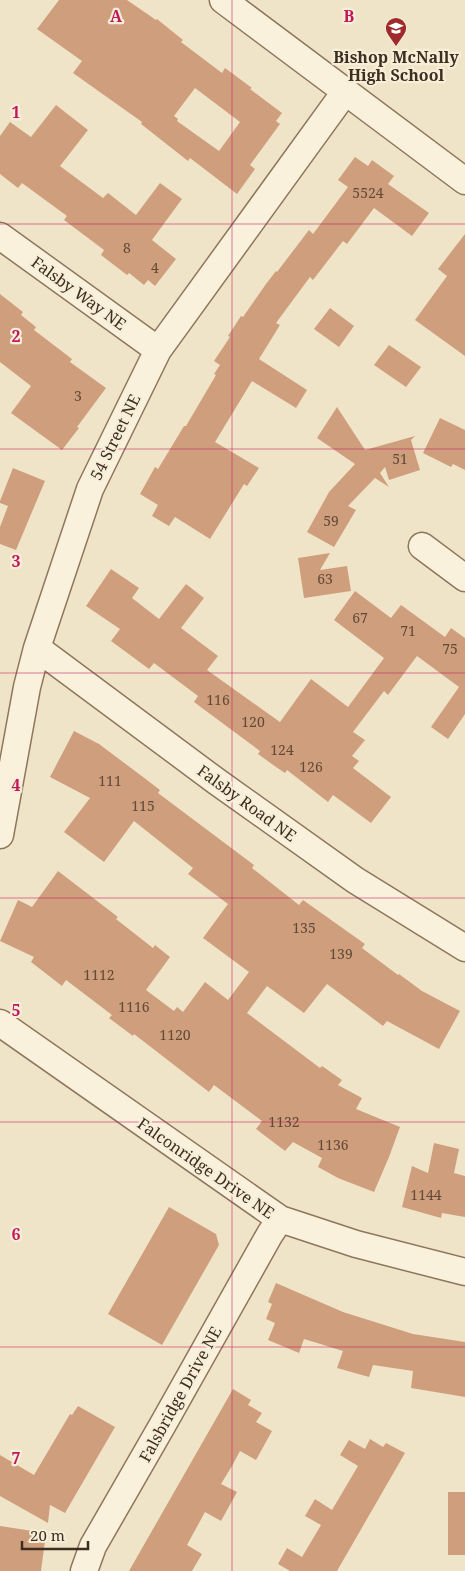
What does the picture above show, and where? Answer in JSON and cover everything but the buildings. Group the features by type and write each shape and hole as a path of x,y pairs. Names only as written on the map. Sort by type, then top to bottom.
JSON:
{"street":[{"path":"223,0 465,181"},
{"name":"54 Street NE","path":"0,835 27,687 37,648 90,489 158,350 345,92"},
{"name":"Falsby Way NE","path":"0,236 158,350"},
{"path":"422,546 465,578"},
{"name":"Falsby Road NE","path":"37,648 216,781 355,880 465,948"},
{"name":"Falconridge Drive NE","path":"0,1023 280,1219 356,1244 465,1272"},
{"name":"Falsbridge Drive NE","path":"84,1571 93,1546 280,1219"}],"place":[{"name":"Bishop McNally High School","path":"396,47"}]}
